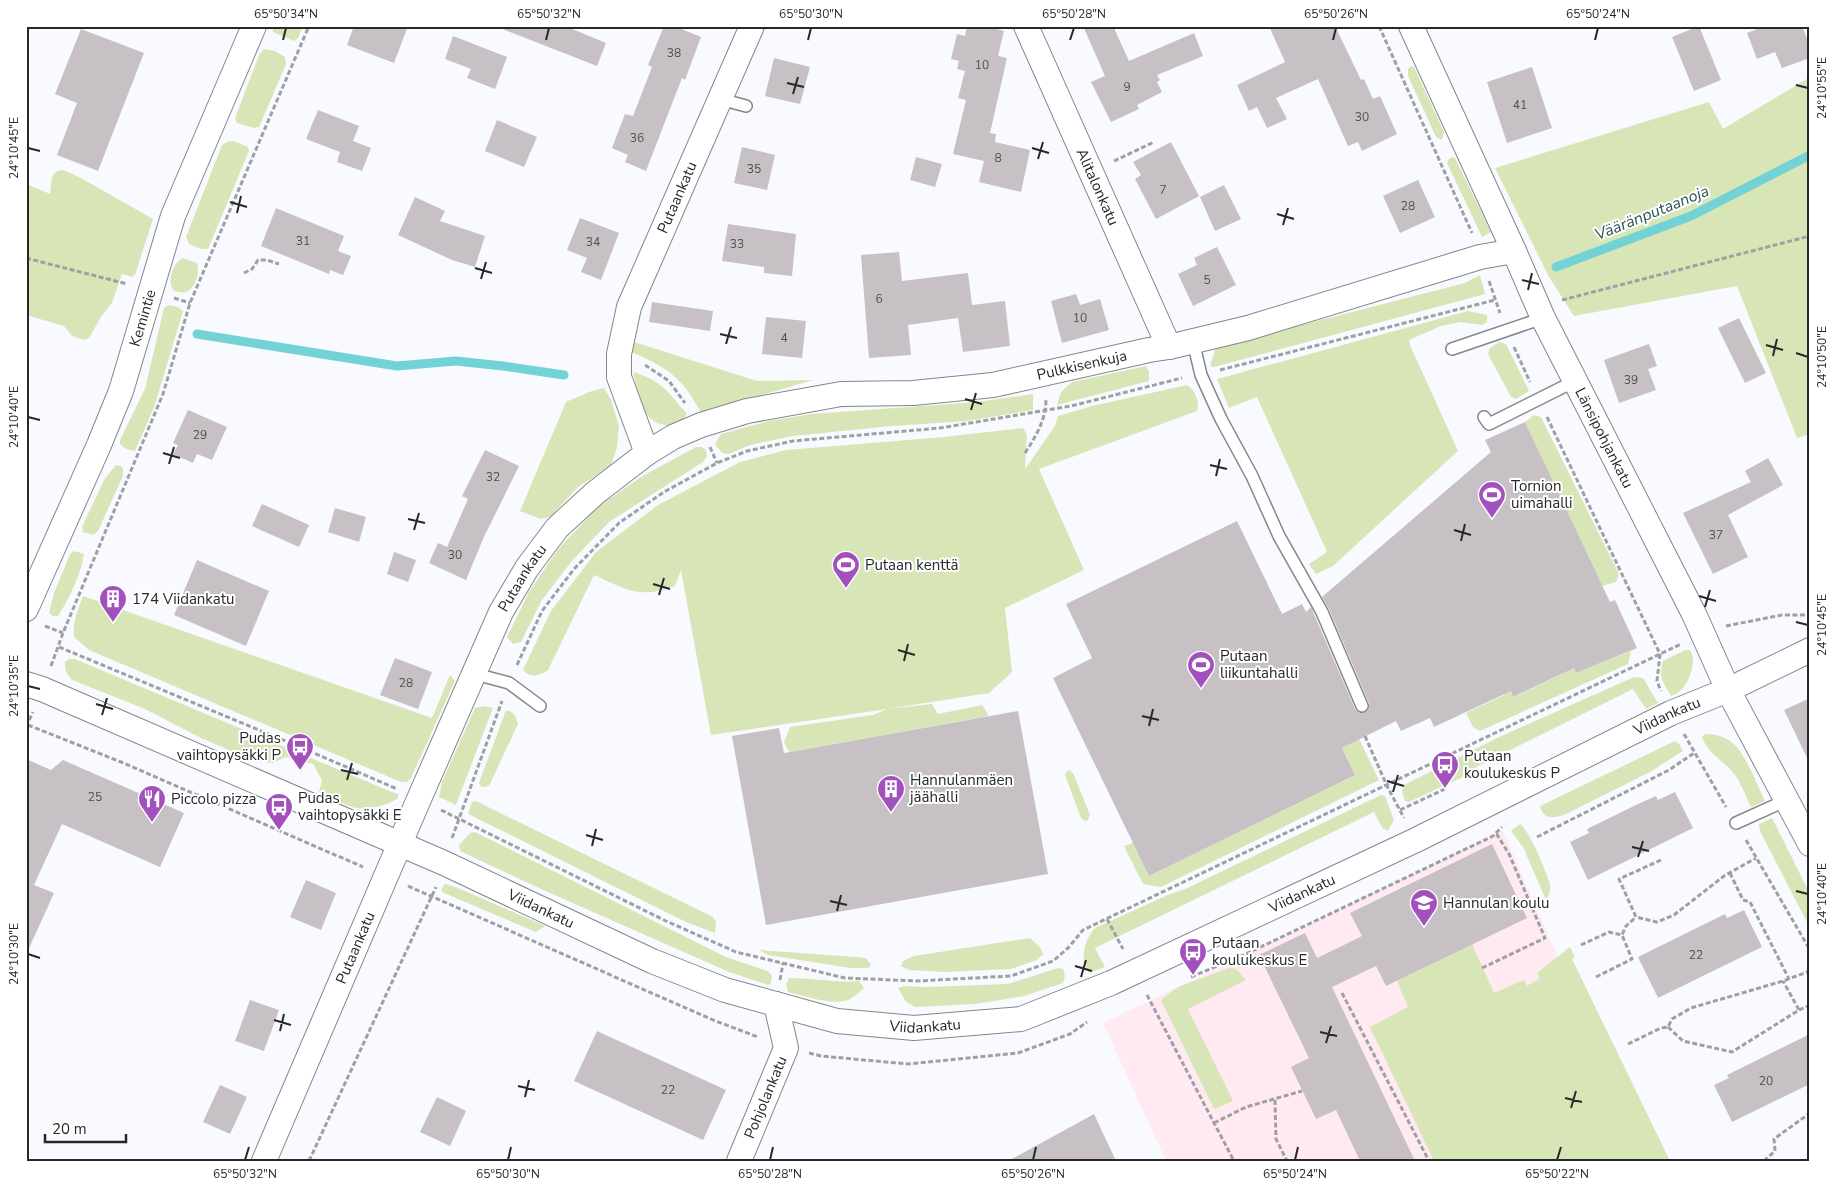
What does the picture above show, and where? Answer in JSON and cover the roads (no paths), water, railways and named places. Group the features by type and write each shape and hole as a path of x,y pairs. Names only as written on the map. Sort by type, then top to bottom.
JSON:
{"street":[{"name":"Kemintie","path":"26,609 121,391 174,216 254,26"},
{"name":"Putaankatu","path":"264,1161 501,612 527,568 557,528 595,493 647,453 618,377 618,354 629,307 752,26"},
{"name":"Alitalonkatu","path":"1026,26 1169,347"},
{"name":"Länsipohjankatu","path":"1411,26 1541,314 1702,632 1728,690 1810,844"},
{"name":"Pulkkisenkuja","path":"647,453 673,437 701,425 747,411 841,394 913,393 993,385 1248,328 1480,258 1514,251"},
{"name":"Viidankatu","path":"34,686 444,863 652,961 725,990 837,1021 914,1028 1021,1019 1111,983 1416,840 1672,713 1728,690 1810,650"},
{"name":"Pohjolankatu","path":"739,1161 786,1048 776,1004"}],"lane":[{"path":"720,99 746,106"},
{"path":"1452,349 1541,314"},
{"path":"1193,341 1201,374 1221,419 1252,476 1279,536 1322,612 1362,706"},
{"path":"1484,417 1489,424 1575,381"},
{"path":"475,674 509,683 540,706"},
{"path":"1736,823 1787,800"}],"waterway":[{"name":"Vääränputaanoja","path":"1556,267 1691,216 1810,155"},
{"path":"197,334 397,366 456,361 564,375"}],"place":[{"name":"Tornion uimahalli","path":"1492,519"},
{"name":"Putaan kenttä","path":"846,589"},
{"name":"174 Viidankatu","path":"113,623"},
{"name":"Putaan liikuntahalli","path":"1201,689"},
{"name":"Pudas vaihtopysäkki P","path":"300,771"},
{"name":"Putaan koulukeskus P","path":"1445,789"},
{"name":"Hannulanmäen jäähalli","path":"891,813"},
{"name":"Piccolo pizza","path":"152,823"},
{"name":"Pudas vaihtopysäkki E","path":"279,831"},
{"name":"Hannulan koulu","path":"1424,927"},
{"name":"Putaan koulukeskus E","path":"1193,976"}]}
